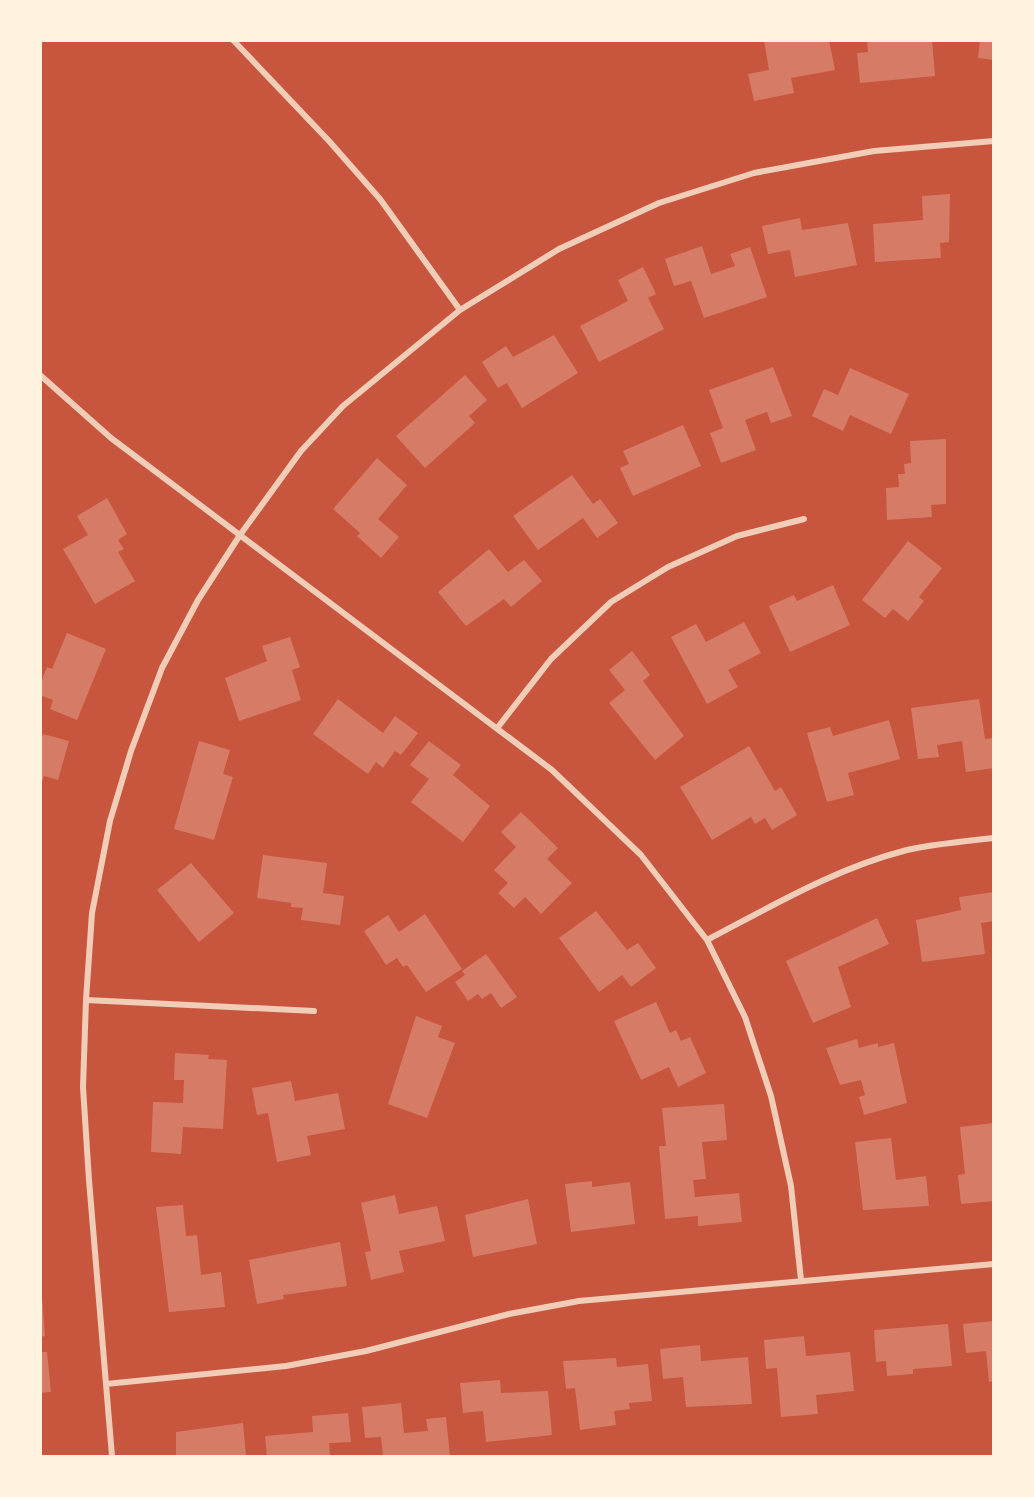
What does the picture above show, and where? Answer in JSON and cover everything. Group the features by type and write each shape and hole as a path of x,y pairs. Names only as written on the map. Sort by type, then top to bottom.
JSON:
{"street":[{"path":"235,41 380,199 460,310"},
{"path":"112,1456 83,1087 92,913 110,821 130,751 162,668 198,600 240,535 301,451 343,406 460,310 559,249 670,199 754,173 874,151 993,141"},
{"path":"40,375 111,438 498,727 552,770 641,855 707,940 745,1017 771,1096 791,1185 801,1281"},
{"path":"498,727 551,659 611,602 668,567 737,536 804,519"},
{"path":"707,940 788,897 840,873 908,850 993,838"},
{"path":"86,1000 314,1011"},
{"path":"106,1384 286,1366 366,1351 509,1314 579,1301 993,1264"}],"building":[{"path":"764,40 829,40 835,70 791,78 794,93 754,101 748,74 769,70"},
{"path":"867,40 932,40 935,76 860,83 857,53 868,52"},
{"path":"980,40 994,40 994,60 978,58"},
{"path":"950,194 949,242 940,243 941,258 875,262 873,224 923,220 922,196"},
{"path":"800,218 802,230 848,223 857,265 795,277 790,250 768,254 762,226"},
{"path":"702,246 711,274 735,266 730,254 750,247 767,297 704,318 691,281 674,286 665,259"},
{"path":"643,267 656,294 648,298 664,329 599,362 580,326 628,301 618,280"},
{"path":"554,335 578,373 522,408 507,383 498,388 482,362 506,346 513,357"},
{"path":"773,367 792,416 771,423 767,412 745,420 756,450 721,463 710,433 723,428 709,390"},
{"path":"850,368 909,394 891,434 850,415 843,431 812,416 824,389 838,395"},
{"path":"465,375 487,400 469,416 475,423 425,468 396,436"},
{"path":"683,425 701,466 633,496 620,468 629,464 623,451"},
{"path":"946,439 946,504 931,505 932,517 887,520 886,488 899,487 898,474 905,474 904,464 911,463 910,441"},
{"path":"377,458 407,485 378,519 399,537 381,558 357,536 360,533 333,509"},
{"path":"572,475 593,504 600,499 618,523 597,538 583,518 538,550 513,516"},
{"path":"107,498 127,534 118,540 124,549 118,552 135,581 95,604 63,549 88,535 77,516"},
{"path":"908,541 942,568 919,597 924,601 908,621 893,609 885,618 862,600"},
{"path":"489,549 508,572 524,560 542,581 511,607 504,599 466,626 438,592"},
{"path":"833,585 850,625 790,652 769,606 794,595 797,601"},
{"path":"744,622 761,653 728,670 738,687 707,704 671,637 696,624 706,642"},
{"path":"67,633 106,649 77,720 50,709 53,700 40,695 40,685 47,667 52,669"},
{"path":"290,637 300,667 292,670 301,700 239,721 225,678 267,661 262,646"},
{"path":"632,651 650,675 643,681 684,736 655,760 609,703 625,690 609,670"},
{"path":"338,699 383,733 395,716 418,733 401,755 395,751 383,768 376,762 368,774 313,734"},
{"path":"979,699 985,739 994,738 994,768 966,772 962,741 937,745 939,757 918,759 911,708"},
{"path":"889,720 900,759 848,773 854,795 827,802 807,733 830,727 833,736"},
{"path":"43,734 69,741 58,780 44,776 41,785 40,742"},
{"path":"199,741 230,750 223,774 233,777 214,840 174,829"},
{"path":"429,741 461,765 453,775 490,806 463,842 411,802 429,779 410,765"},
{"path":"749,746 775,791 781,787 797,815 772,830 765,818 755,824 751,817 712,840 680,787"},
{"path":"521,812 558,848 547,859 572,883 541,914 525,897 514,908 498,893 508,883 494,870 516,847 501,832"},
{"path":"263,855 327,863 323,893 344,896 340,925 301,920 303,908 291,907 291,903 257,898"},
{"path":"191,863 234,913 199,942 157,890"},
{"path":"994,892 994,921 981,923 985,954 922,962 916,920 961,910 959,897"},
{"path":"596,911 627,950 638,943 656,968 631,987 622,975 599,992 559,938"},
{"path":"425,914 462,969 426,992 407,965 403,967 397,958 386,965 364,931 388,915 399,932"},
{"path":"877,918 889,944 838,967 851,1007 813,1023 786,961"},
{"path":"486,954 517,997 501,1008 491,993 482,999 478,994 468,1001 455,982 465,975 462,971"},
{"path":"656,1002 670,1033 676,1030 681,1041 690,1037 706,1073 678,1087 669,1067 641,1080 614,1021"},
{"path":"416,1016 442,1026 438,1037 455,1043 427,1118 388,1104"},
{"path":"857,1039 859,1048 878,1043 878,1047 894,1043 907,1103 864,1115 859,1097 865,1095 861,1080 840,1085 826,1048"},
{"path":"175,1053 209,1055 208,1059 227,1060 223,1129 183,1127 181,1154 151,1152 153,1102 183,1103 184,1080 174,1080"},
{"path":"291,1081 295,1101 338,1093 345,1129 307,1136 311,1155 277,1162 268,1113 257,1115 252,1088"},
{"path":"724,1104 727,1140 702,1142 706,1179 693,1180 695,1197 739,1193 742,1222 698,1226 698,1216 665,1219 659,1146 666,1146 662,1108"},
{"path":"994,1123 994,1180 992,1181 994,1201 961,1204 958,1175 965,1174 960,1127"},
{"path":"891,1138 896,1180 926,1176 929,1206 863,1210 855,1142"},
{"path":"592,1181 592,1187 630,1182 635,1224 571,1232 565,1184"},
{"path":"395,1195 399,1214 437,1206 445,1241 399,1251 404,1272 371,1280 365,1252 371,1251 361,1203"},
{"path":"528,1199 537,1244 473,1257 465,1215"},
{"path":"183,1205 186,1236 197,1235 201,1275 221,1272 225,1307 169,1312 156,1207"},
{"path":"340,1242 347,1286 283,1295 284,1299 257,1304 249,1260"},
{"path":"42,1296 45,1336 40,1337 40,1297"},
{"path":"994,1321 994,1381 989,1382 986,1351 966,1353 963,1324"},
{"path":"948,1324 952,1366 913,1369 913,1374 887,1376 886,1361 876,1362 874,1330"},
{"path":"804,1336 806,1356 850,1352 854,1391 816,1395 818,1414 781,1417 777,1368 766,1369 764,1340"},
{"path":"700,1345 701,1361 748,1357 752,1404 686,1407 683,1377 663,1379 660,1349"},
{"path":"40,1352 47,1352 51,1392 40,1393"},
{"path":"616,1358 617,1367 648,1364 652,1401 629,1403 630,1409 614,1411 616,1425 580,1430 575,1388 566,1389 563,1361"},
{"path":"500,1380 501,1393 548,1391 552,1435 486,1442 483,1411 463,1413 460,1383"},
{"path":"401,1403 404,1433 428,1431 426,1419 446,1417 450,1456 383,1456 381,1437 365,1438 362,1407"},
{"path":"348,1413 351,1442 329,1443 330,1456 267,1456 265,1436 313,1432 312,1416"},
{"path":"243,1423 246,1456 176,1456 176,1432"}]}
